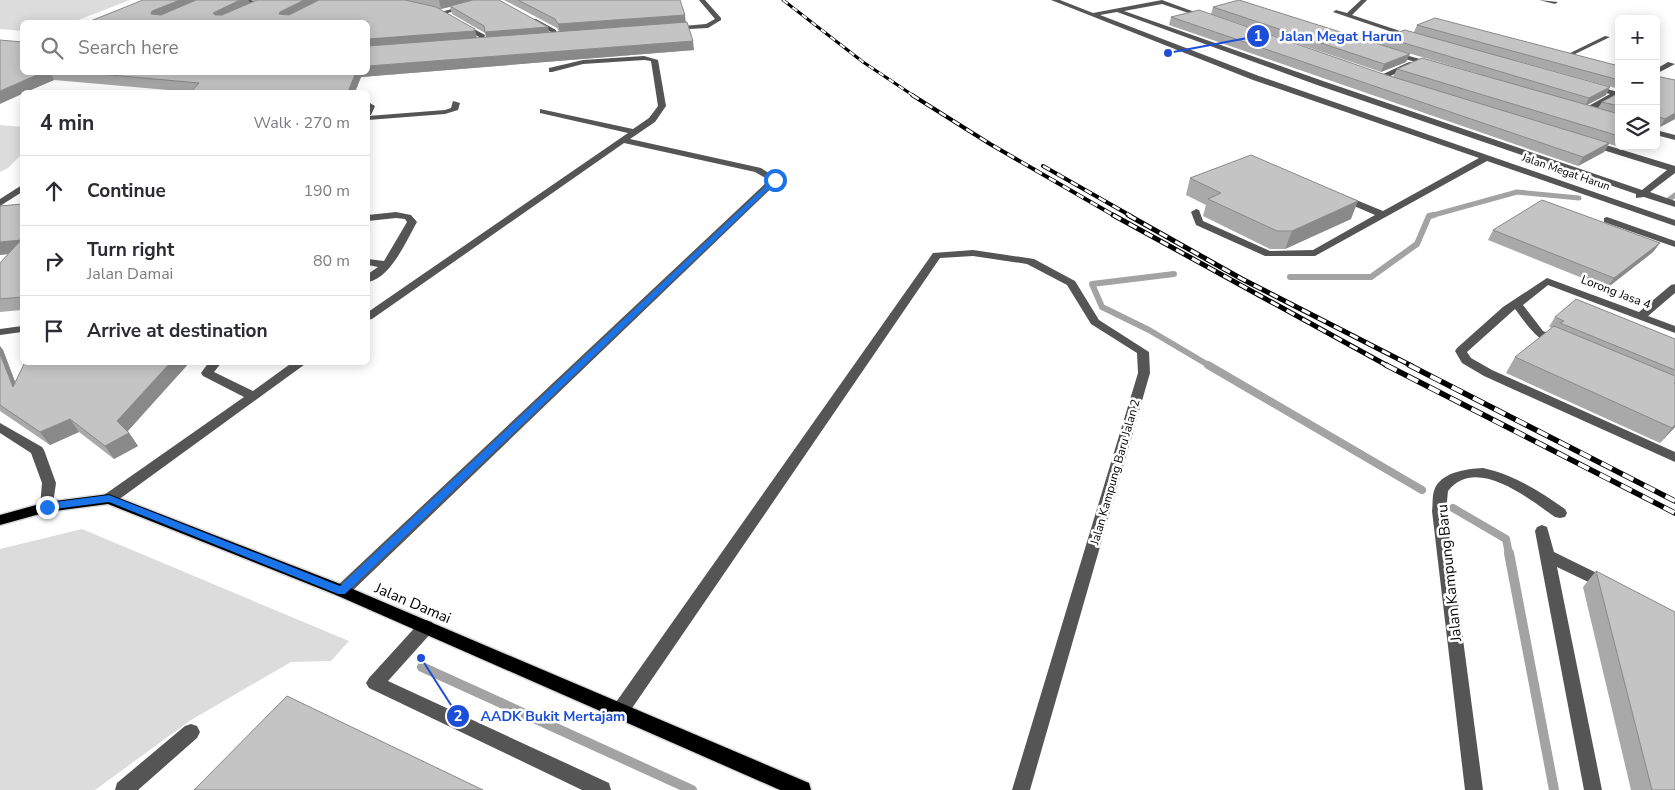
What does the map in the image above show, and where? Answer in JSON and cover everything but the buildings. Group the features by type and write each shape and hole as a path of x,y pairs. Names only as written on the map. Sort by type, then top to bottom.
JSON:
{"main road":[{"name":"Jalan Damai","path":"109,498 342,591 802,790"},
{"path":"0,520 47,507 109,498"}],"street":[{"path":"228,0 264,3"},
{"path":"247,11 272,0"},
{"path":"441,13 490,0"},
{"path":"660,30 708,26 719,19 702,0"},
{"name":"Jalan Megat Harun","path":"1054,0 1256,78 1675,223"},
{"path":"1348,16 1364,0"},
{"path":"1542,0 1555,2"},
{"path":"1092,15 1155,2 1169,1 1221,22"},
{"path":"1116,10 1329,86 1675,204"},
{"path":"432,11 441,13 449,18"},
{"path":"1336,12 1419,38"},
{"path":"525,15 554,32 556,38"},
{"path":"458,22 483,36 481,44"},
{"path":"1368,46 1418,26"},
{"path":"546,39 565,37"},
{"path":"1569,55 1607,37"},
{"path":"1359,42 1437,67"},
{"path":"471,44 490,43"},
{"path":"1560,52 1586,59"},
{"path":"370,316 652,120 662,106 654,60 644,58 583,62 552,70"},
{"path":"1381,77 1419,62"},
{"path":"1660,70 1671,64"},
{"path":"1371,74 1390,80"},
{"path":"1660,79 1666,80"},
{"path":"1589,86 1615,92"},
{"path":"1576,109 1590,113 1615,95"},
{"path":"370,118 444,112 454,110 456,103"},
{"path":"543,112 634,132"},
{"path":"1660,133 1675,138"},
{"path":"342,591 775,180 758,170 623,140"},
{"path":"1579,140 1675,170"},
{"path":"1196,212 1199,223 1269,254 1315,252 1486,158"},
{"path":"1624,206 1675,170"},
{"path":"1,203 20,189"},
{"path":"1329,191 1383,215"},
{"path":"1,203 20,200"},
{"path":"370,218 396,215 408,217 412,222 387,265 370,278"},
{"path":"1608,220 1675,244"},
{"name":"Jalan Kampung Baru Jalan 2","path":"620,711 937,255 973,253 1030,261 1071,283 1095,322 1143,352 1144,373 1021,790"},
{"path":"370,262 387,265"},
{"name":"Lorong Jasa 4","path":"1517,304 1547,281 1675,330"},
{"path":"1641,316 1675,287"},
{"path":"1566,344 1538,333 1517,304 1507,309 1461,351 1466,360 1488,373 1675,458"},
{"path":"0,332 20,330"},
{"path":"214,365 207,373 253,396"},
{"path":"109,498 298,365"},
{"path":"0,427 37,450 49,483 47,507"},
{"name":"Jalan Kampung Baru","path":"1474,790 1439,511 1442,490 1450,480 1463,474 1479,472 1499,477 1521,487 1560,513"},
{"path":"1542,531 1593,790"},
{"path":"1546,556 1615,588"},
{"path":"426,628 375,683 602,790"},
{"path":"124,790 192,732"}],"shaded area":[{"path":"0,0 130,0 78,20 20,20 20,31 0,29"},
{"path":"0,125 20,127 20,156 8,168 0,172"},
{"path":"82,529 349,641 331,661 291,662 191,720 95,790 0,790 0,549"}],"waterway":[{"path":"1433,215 1517,192 1579,198"},
{"path":"1667,201 1675,195"},
{"path":"1290,277 1371,277 1417,244 1429,216 1433,215"},
{"path":"1174,274 1092,284 1102,307 1149,330 1210,366"},
{"path":"1208,365 1422,490"},
{"path":"1453,508 1506,539 1509,554"},
{"path":"1509,553 1554,790"},
{"path":"422,667 692,790"}],"railway":[{"path":"783,0 863,62 914,96"},
{"path":"912,95 990,144 1115,216"},
{"path":"1043,166 1131,216"},
{"path":"1113,215 1388,366"},
{"path":"1128,215 1242,279 1412,366"},
{"path":"1386,365 1675,513"},
{"path":"1409,365 1675,501"}],"place":[{"name":"Jalan Megat Harun","path":"1168,53"},
{"name":"AADK Bukit Mertajam","path":"421,658"}],"route":[{"path":"47,507 109,498 342,591 775,180"}]}
